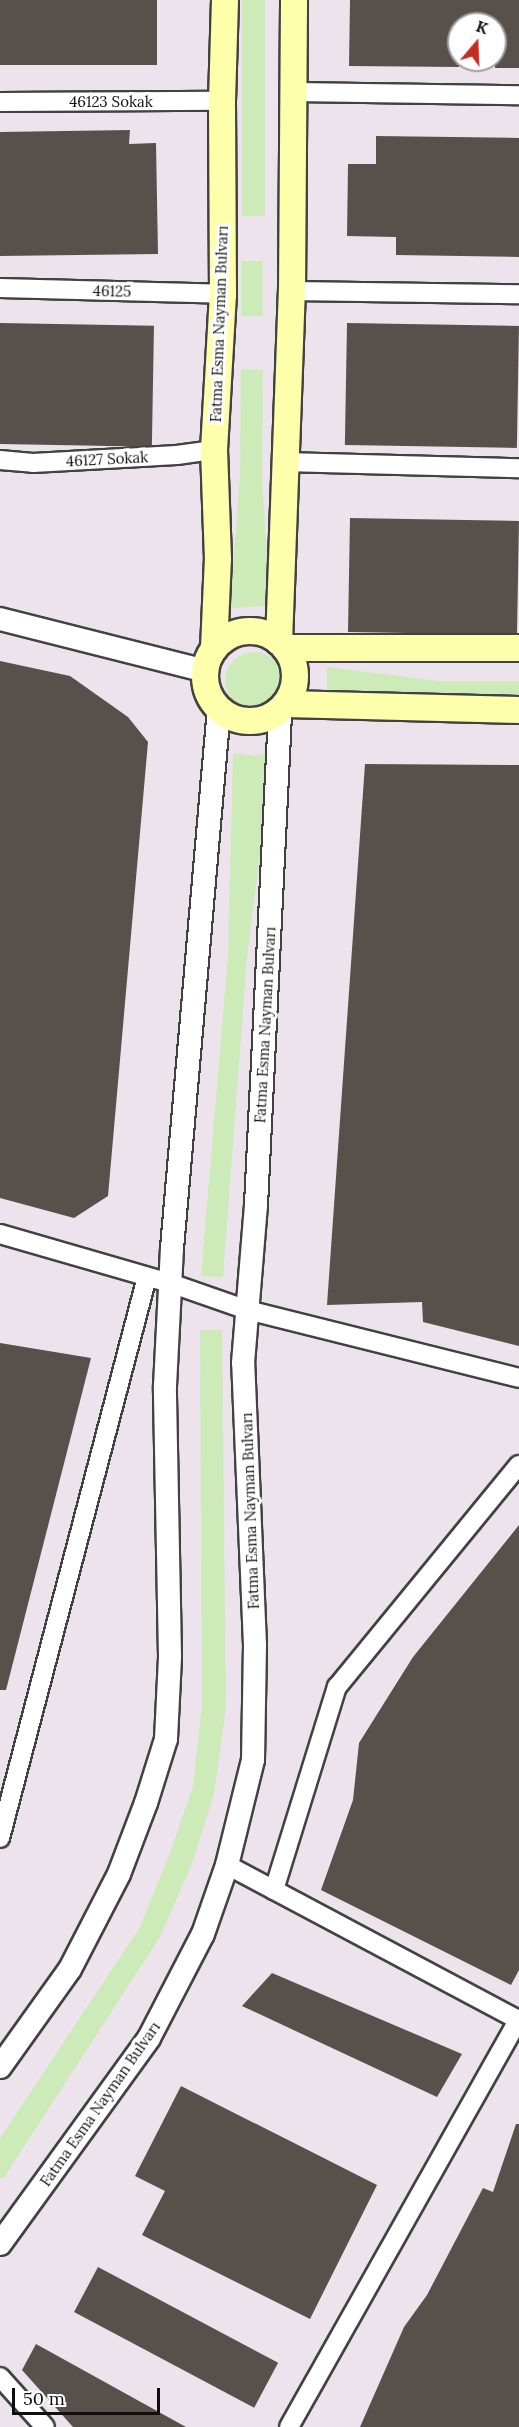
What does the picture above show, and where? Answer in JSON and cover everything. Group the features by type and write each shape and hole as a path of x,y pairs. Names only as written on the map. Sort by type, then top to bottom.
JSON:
{"main road":[{"name":"Fatma Esma Nayman Bulvarı","path":"210,660 218,559 214,450 224,294 222,101 225,0"},
{"path":"282,645 284,462 292,291 294,0"},
{"path":"283,707 293,691 295,676 293,661 282,645 266,634 252,632 238,633 225,639 210,660 208,692 219,709 237,719 257,721 283,707 519,710"},
{"path":"282,645 519,648"}],"street":[{"path":"294,92 519,95"},
{"name":"46123 Sokak","path":"0,102 222,101"},
{"name":"46125","path":"0,288 224,294"},
{"path":"292,291 519,294"},
{"name":"46127 Sokak","path":"0,460 33,463 177,455 214,450"},
{"path":"284,462 519,468"},
{"path":"0,619 210,660"},
{"name":"Fatma Esma Nayman Bulvarı","path":"0,2244 149,2038 203,1934 226,1865 254,1760 255,1646 243,1363 256,1204 283,707"},
{"path":"0,2067 70,1969 119,1874 146,1803 166,1739 170,1656 165,1386 170,1283 219,709"},
{"path":"0,1234 170,1283 247,1310 519,1378"},
{"path":"0,1838 147,1277"},
{"path":"274,1890 337,1687 519,1465"},
{"path":"226,1865 519,2020 289,2427"},
{"path":"0,2377 45,2427"}],"shaded area":[{"path":"0,0 519,0 519,2427 0,2427"}],"green space":[{"path":"242,0 265,0 265,216 242,216"},
{"path":"241,261 263,261 263,316 241,316"},
{"path":"241,369 263,370 262,477 270,606 230,608 240,476"},
{"path":"248,652 260,652 270,656 279,665 283,687 275,702 260,710 248,710 238,706 229,697 225,687 225,675 229,665 238,656"},
{"path":"327,667 440,681 519,681 519,694 327,702"},
{"path":"273,752 247,957 223,1277 201,1276 228,955 233,753 254,756"},
{"path":"200,1330 222,1330 226,1708 214,1794 193,1861 160,1937 3,2179 0,2177 0,2138 140,1927 171,1850 193,1786 202,1706"}],"building":[{"path":"0,0 157,0 157,65 0,65"},
{"path":"350,0 519,0 519,68 507,68 507,12 447,12 447,67 349,66"},
{"path":"130,130 129,144 156,143 158,254 0,256 0,132"},
{"path":"376,136 519,138 519,257 396,255 396,237 347,236 348,164 376,164"},
{"path":"0,323 154,326 152,447 0,444"},
{"path":"347,323 519,326 517,448 345,445"},
{"path":"350,518 519,521 517,635 348,632"},
{"path":"0,661 70,676 128,717 148,742 108,1196 74,1218 0,1198"},
{"path":"365,764 519,765 519,1346 423,1322 422,1302 327,1305"},
{"path":"0,1343 91,1358 6,1690 0,1690"},
{"path":"519,1525 519,1970 511,1985 321,1890 353,1800 359,1743 413,1657"},
{"path":"272,1973 462,2054 437,2097 242,2006"},
{"path":"181,2086 377,2185 310,2319 142,2235 165,2191 135,2176"},
{"path":"516,2124 519,2124 519,2427 360,2427 404,2327 427,2295 483,2188 493,2192"},
{"path":"98,2267 278,2363 254,2408 74,2312"},
{"path":"36,2344 186,2427 73,2427 22,2370"}]}
